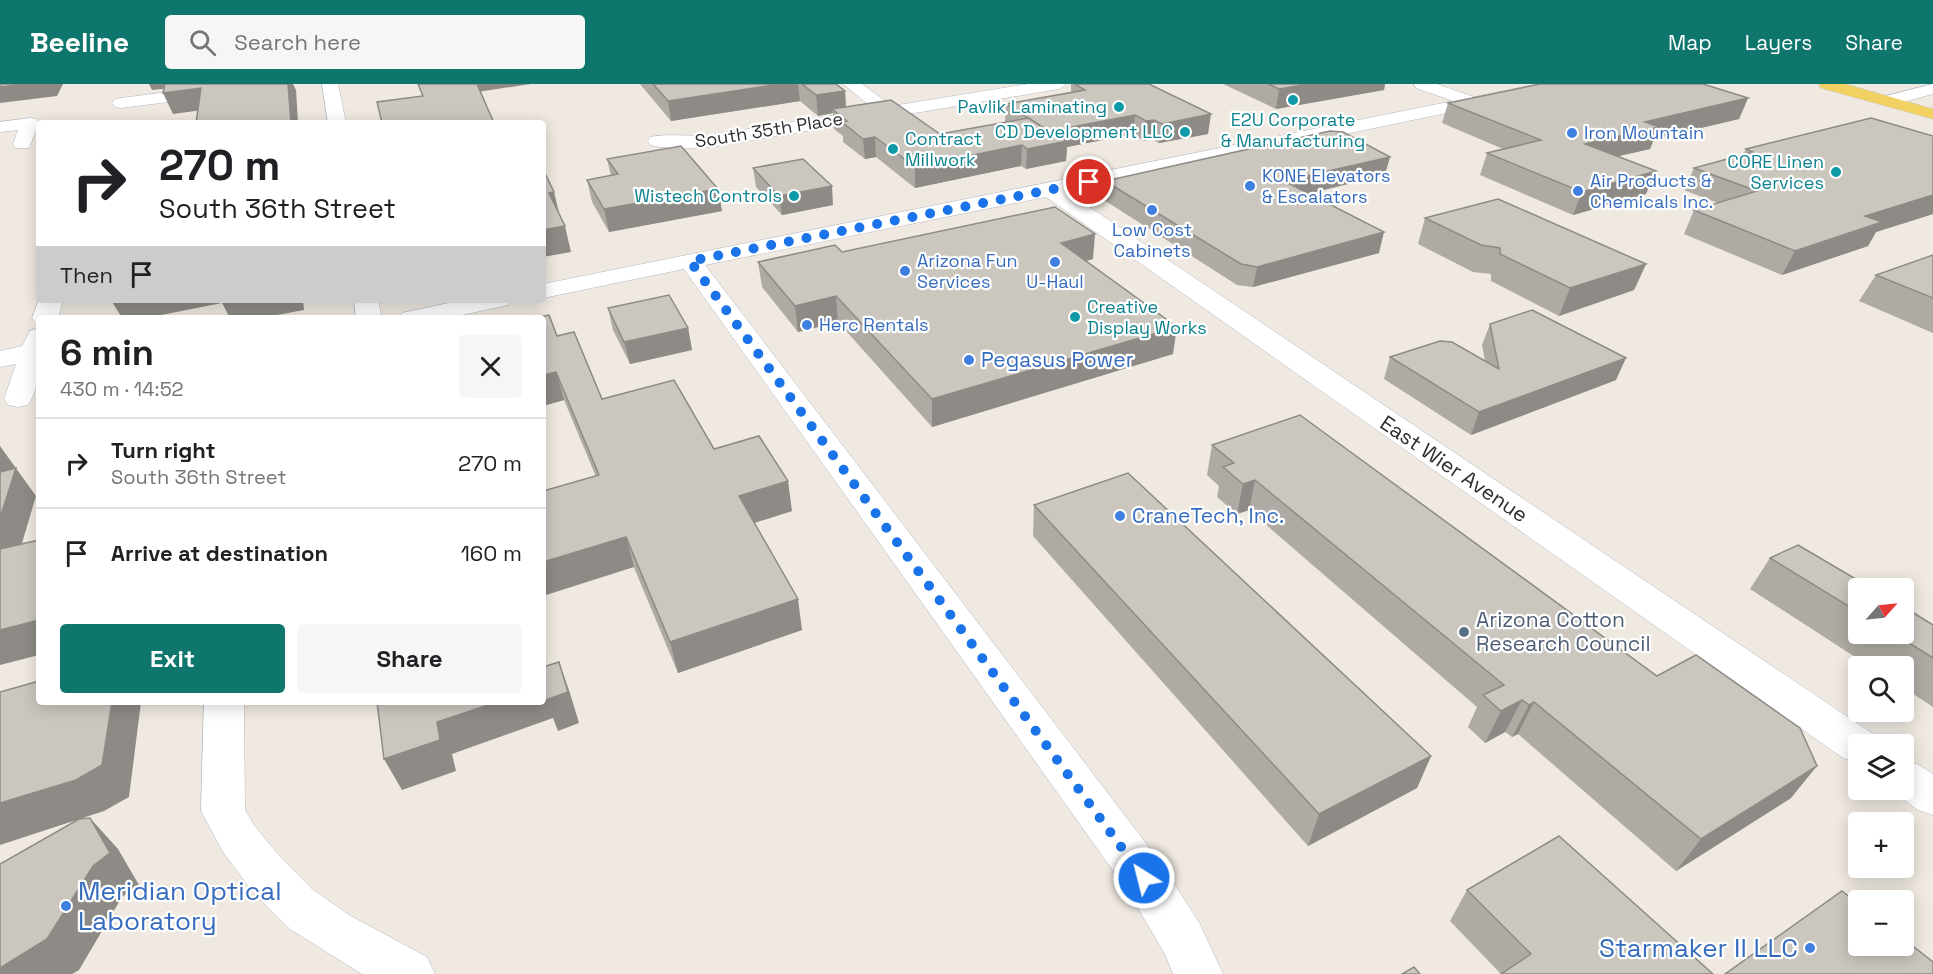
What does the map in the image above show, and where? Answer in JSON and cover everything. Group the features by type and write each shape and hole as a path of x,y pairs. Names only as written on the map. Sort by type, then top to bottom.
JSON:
{"main road":[{"path":"1827,84 1933,114"}],"street":[{"path":"128,84 116,109 270,84"},
{"path":"330,84 336,120"},
{"path":"851,84 889,112"},
{"name":"South 35th Place","path":"657,141 684,143 711,141 1059,84"},
{"path":"1422,84 1471,102"},
{"path":"546,290 1050,190 1562,84"},
{"path":"1888,101 1933,89"},
{"path":"0,127 30,123 31,143 0,147"},
{"name":"East Wier Avenue","path":"1050,190 1848,739"},
{"path":"690,261 1144,878 1183,940 1198,974"},
{"path":"426,315 484,303"},
{"path":"0,359 36,344"},
{"path":"19,398 36,344"},
{"path":"224,705 223,811 228,822 253,858 305,912 332,931 410,974"},
{"path":"1914,784 1933,797"}],"building":[{"path":"0,84 24,84 0,87"},
{"path":"165,84 288,84 291,120 196,120 201,88 163,93"},
{"path":"418,84 477,84 493,120 381,120 377,102 423,96"},
{"path":"653,84 780,84 668,101"},
{"path":"802,84 836,84 845,91 816,95"},
{"path":"1075,84 1149,84 1211,114 1162,124 1154,120 1146,121 1135,115 1050,131 1067,141 1027,149 1022,145 915,167 875,137 863,139 842,122 847,121 832,109 891,100 940,134 1028,118 1006,104 1085,90"},
{"path":"1268,84 1309,84 1279,89"},
{"path":"1540,84 1703,84 1748,98 1645,122 1659,127 1585,144 1656,171 1582,192 1487,153 1541,140 1448,103"},
{"path":"1871,118 1933,136 1933,195 1865,216 1882,222 1795,251 1694,210 1757,191 1694,168 1753,152 1746,149"},
{"path":"1330,131 1343,132 1390,157 1284,181 1384,232 1257,267 1241,264 1105,181"},
{"path":"681,146 718,189 604,209 587,180 618,174 607,159"},
{"path":"803,159 832,186 779,196 753,168"},
{"path":"546,175 554,192 549,193 565,226 546,229"},
{"path":"1498,199 1646,264 1570,288 1500,254 1500,248 1481,245 1425,218"},
{"path":"1055,207 1095,234 1061,243 1177,327 932,399 836,296 795,306 758,262 835,245 842,252"},
{"path":"1933,255 1933,298 1876,275"},
{"path":"669,295 688,328 624,342 608,308"},
{"path":"1532,310 1626,358 1479,412 1390,357 1440,341 1452,342 1499,369 1490,324"},
{"path":"549,315 557,336 574,332 602,399 674,380 714,449 759,436 788,481 739,496 798,599 670,642 626,537 546,561 546,490 599,475 556,372 546,374 546,316"},
{"path":"1300,415 1657,676 1696,655 1800,728 1817,766 1701,839 1534,702 1529,705 1522,700 1501,711 1483,695 1504,685 1255,480 1243,484 1223,467 1234,463 1212,445"},
{"path":"16,468 0,518 0,472"},
{"path":"1128,473 1431,756 1319,814 1034,505"},
{"path":"36,541 36,621 0,630 0,549"},
{"path":"1798,545 1854,578 1848,578 1848,606 1770,558"},
{"path":"1914,613 1933,625 1933,658 1911,644 1914,644"},
{"path":"559,662 568,692 546,700 546,666"},
{"path":"36,682 36,705 112,705 102,765 76,780 0,803 0,692"},
{"path":"377,705 488,705 437,722 440,740 384,759"},
{"path":"90,818 110,853 93,866 47,939 0,968 0,864 79,819"},
{"path":"1559,836 1713,974 1501,974 1531,954 1467,890"},
{"path":"1842,891 1848,896 1848,956 1914,956 1914,947 1933,962 1933,974 1725,974"},
{"path":"1414,967 1420,974 1402,974"}],"place":[{"name":"E2U Corporate & Manufacturing","path":"1293,100"},
{"name":"Pavlik Laminating","path":"1119,107"},
{"name":"CD Development LLC","path":"1185,132"},
{"name":"Iron Mountain","path":"1572,133"},
{"name":"Contract Millwork","path":"893,149"},
{"name":"CORE Linen Services","path":"1836,172"},
{"name":"KONE Elevators & Escalators","path":"1250,186"},
{"name":"Air Products & Chemicals Inc.","path":"1578,191"},
{"name":"Wistech Controls","path":"794,196"},
{"name":"Low Cost Cabinets","path":"1152,210"},
{"name":"U-Haul","path":"1055,262"},
{"name":"Arizona Fun Services","path":"905,271"},
{"name":"Creative Display Works","path":"1075,317"},
{"name":"Herc Rentals","path":"807,325"},
{"name":"Pegasus Power","path":"969,360"},
{"name":"CraneTech, Inc.","path":"1120,516"},
{"name":"Arizona Cotton Research Council","path":"1464,632"},
{"name":"Meridian Optical Laboratory","path":"66,906"},
{"name":"Starmaker II LLC","path":"1810,948"}],"route":[{"path":"1089,182 690,261 1144,878"}]}
